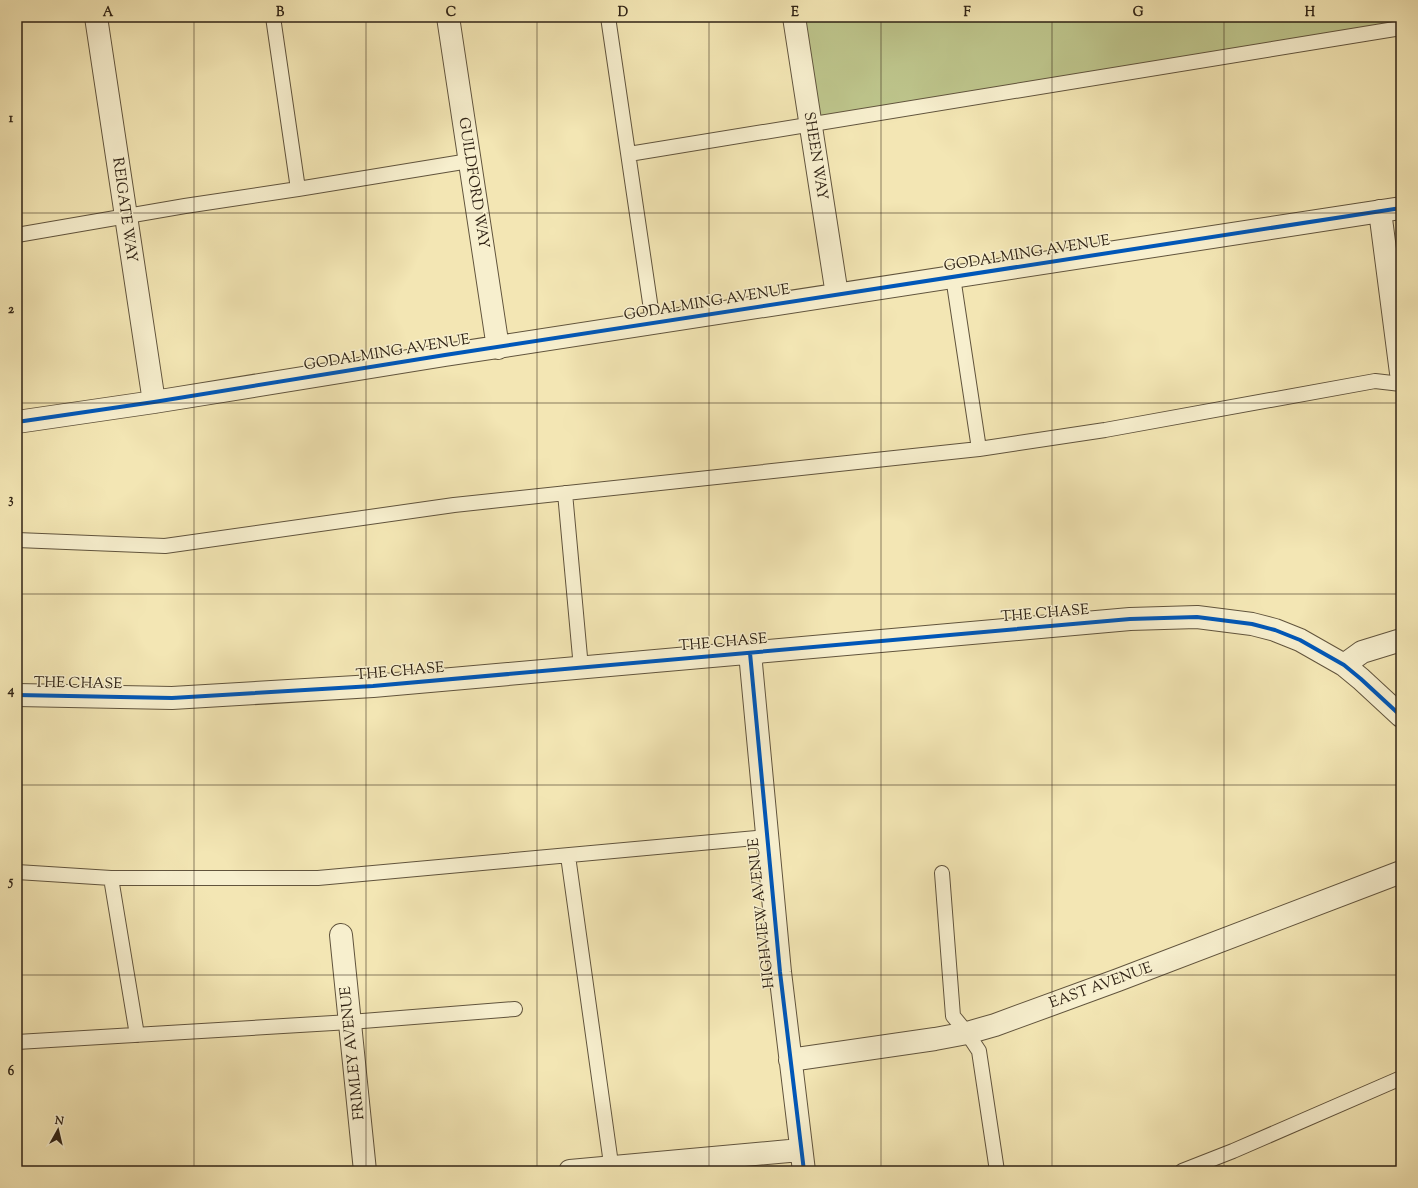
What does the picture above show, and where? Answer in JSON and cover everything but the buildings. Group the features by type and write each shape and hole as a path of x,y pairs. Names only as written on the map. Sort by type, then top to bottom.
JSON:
{"street":[{"name":"REIGATE WAY","path":"96,17 154,402"},
{"name":"GUILDFORD WAY","path":"448,17 498,348"},
{"name":"SHEEN WAY","path":"794,17 837,295"},
{"name":"GODALMING AVENUE","path":"17,422 154,402 1391,209"},
{"path":"1391,209 1401,373"},
{"name":"THE CHASE","path":"17,695 172,698 373,686 1130,619 1197,618 1252,624 1275,630 1300,640 1344,665 1361,678 1401,716"},
{"path":"1344,665 1362,652 1401,640"},
{"name":"HIGHVIEW AVENUE","path":"750,652 780,972 800,1150 804,1171"},
{"name":"EAST AVENUE","path":"790,1060 888,1047 967,1033 1001,1023 1401,872"},
{"name":"FRIMLEY AVENUE","path":"341,934 365,1171"},
{"path":"570,1171 612,1169 800,1150"}],"lane":[{"path":"273,17 298,189"},
{"path":"608,17 653,323"},
{"path":"629,154 1401,28"},
{"path":"17,235 469,161"},
{"path":"953,277 979,449"},
{"path":"17,540 165,546 454,505 979,449 1106,430 1375,381 1401,384"},
{"path":"565,493 581,668"},
{"path":"17,872 111,878 318,878 767,838"},
{"path":"568,856 612,1169"},
{"path":"942,873 953,1016 979,1051 997,1171"},
{"path":"111,878 137,1035"},
{"path":"17,1042 350,1022 515,1009"},
{"path":"1182,1171 1401,1078"}],"green space":[{"path":"794,17 1401,17 1401,25 810,124"}],"cycle path":[{"path":"17,422 1401,208"},
{"path":"17,695 172,698 373,686 1130,619 1197,617 1252,624 1275,630 1300,640 1344,665 1401,716"},
{"path":"750,653 780,972 804,1171"}]}
